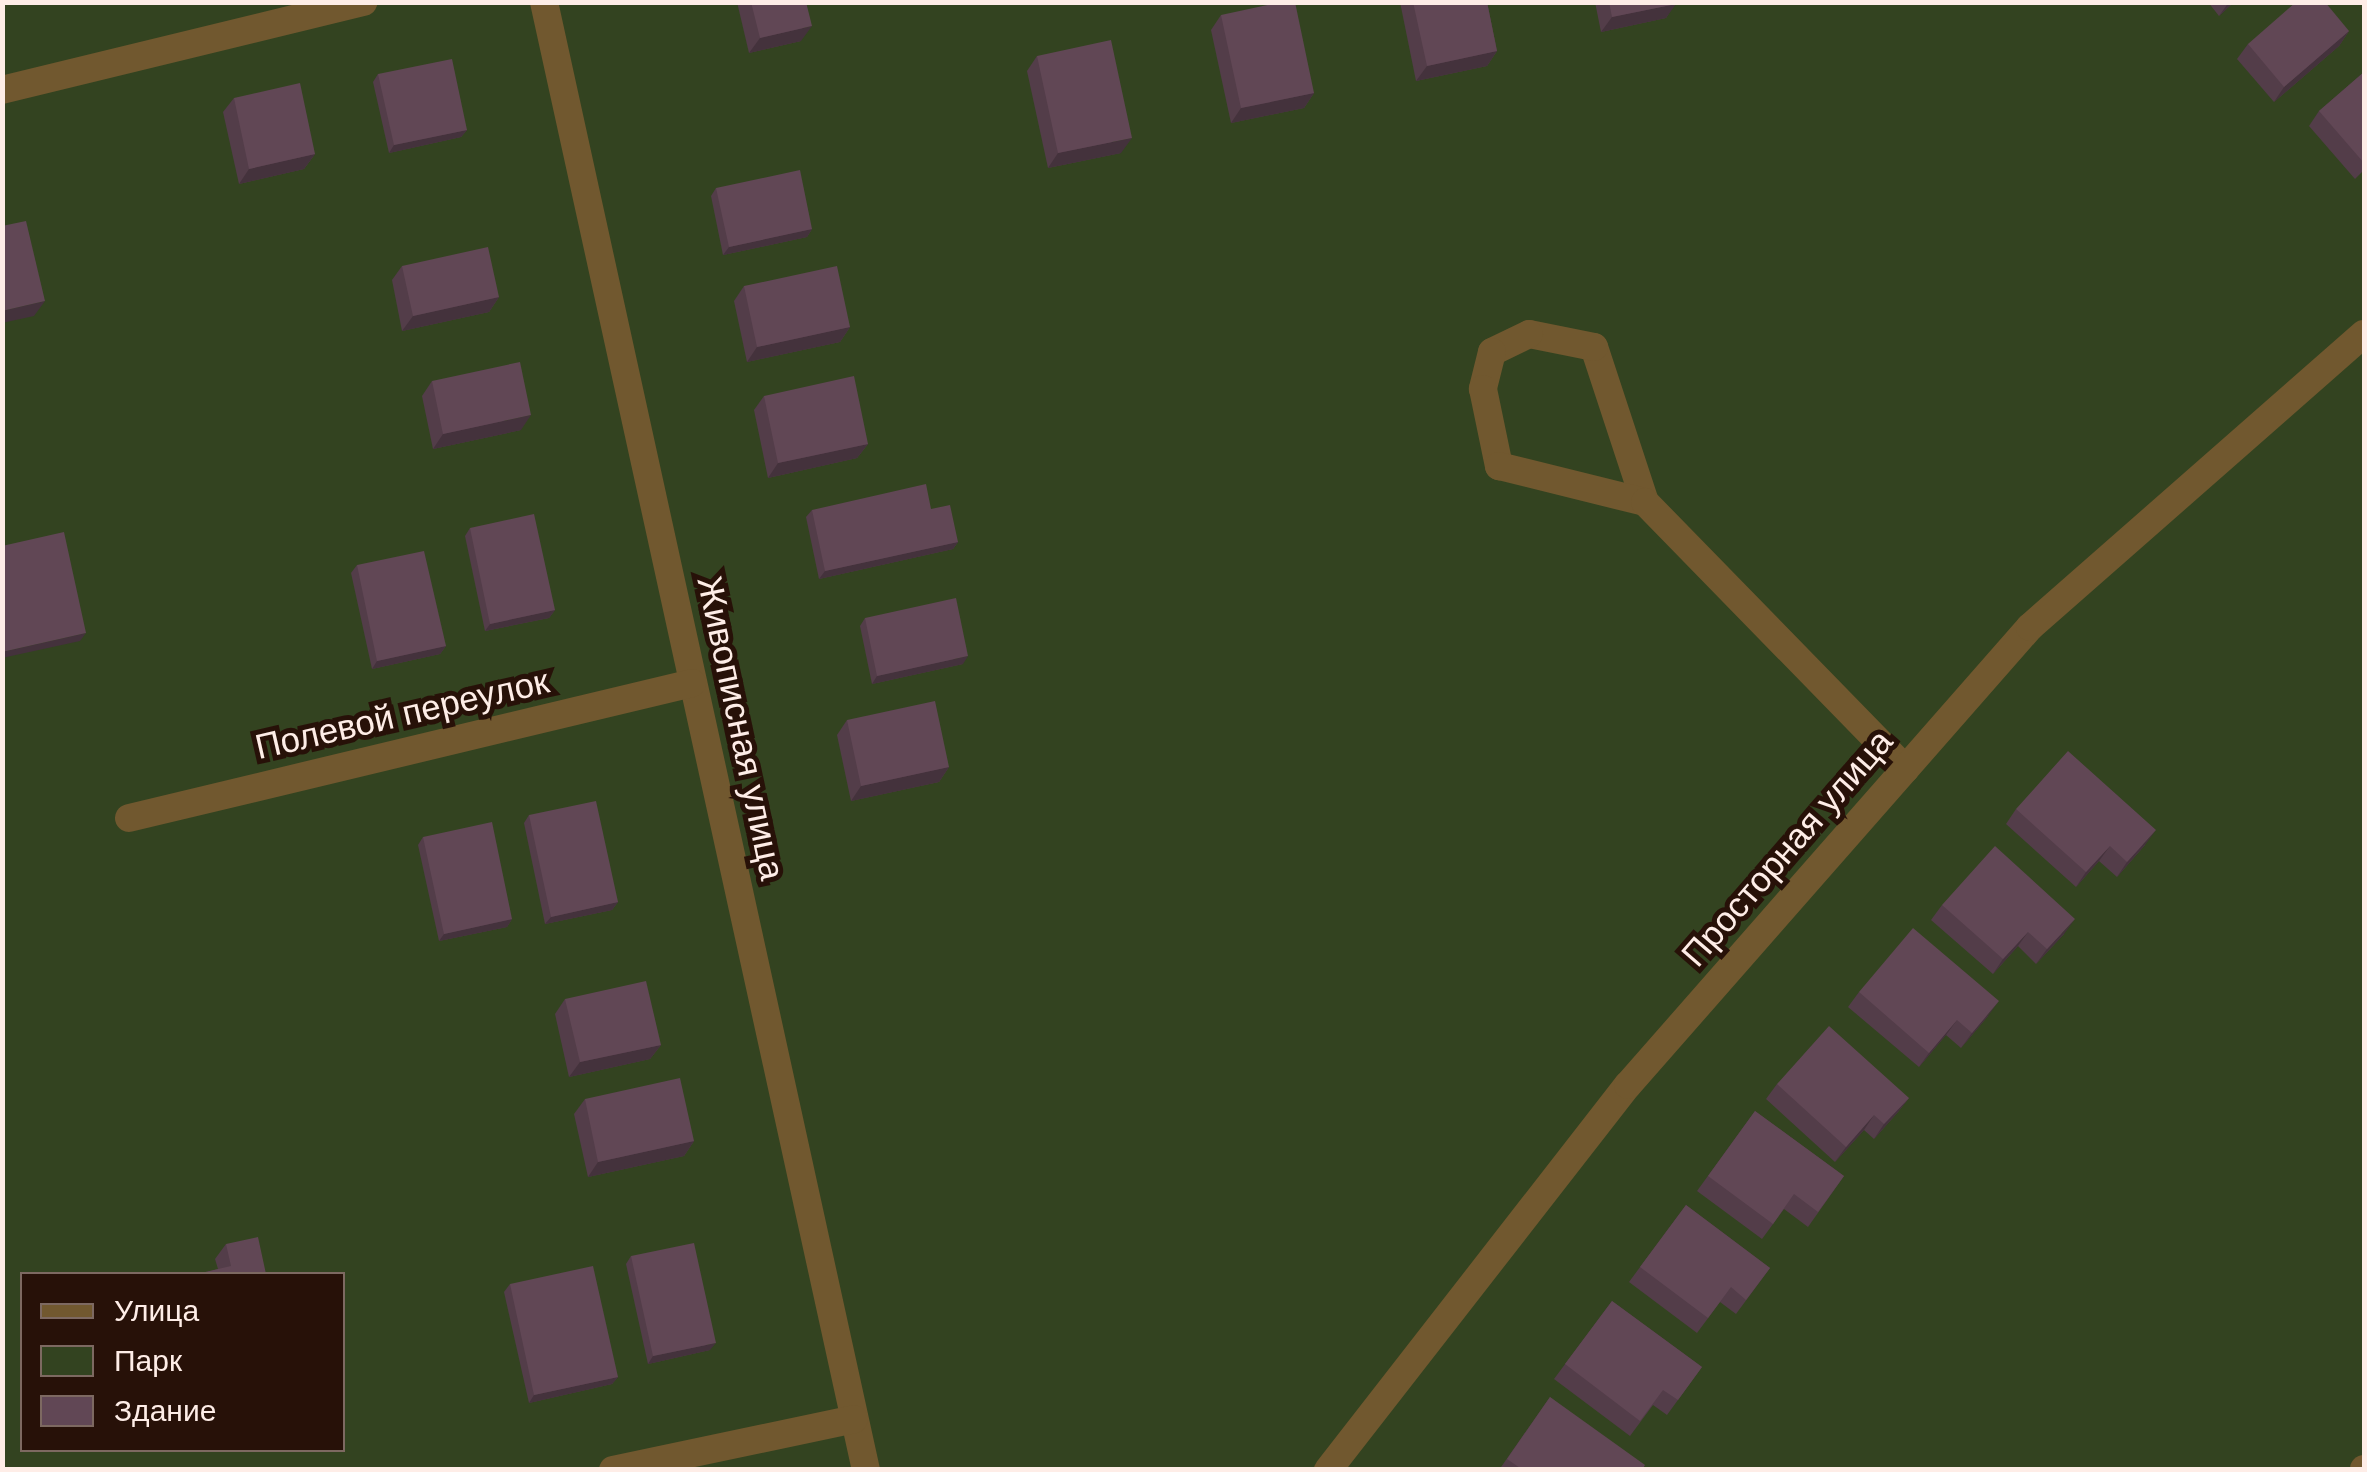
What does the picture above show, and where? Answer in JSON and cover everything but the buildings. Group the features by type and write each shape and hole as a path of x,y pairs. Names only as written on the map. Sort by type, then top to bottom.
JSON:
{"street":[{"path":"2,90 363,2"},
{"name":"Живописная улица","path":"544,2 866,1470"},
{"path":"1644,502 1499,466 1483,388 1492,352 1529,334 1594,348 1644,502 1906,769"},
{"name":"Просторная улица","path":"1328,1470 1628,1086 2030,627 2364,334"},
{"name":"Полевой переулок","path":"129,818 692,683"},
{"path":"613,1470 854,1419"}],"green space":[{"path":"3,3 2364,3 2364,1469 3,1470"}]}
